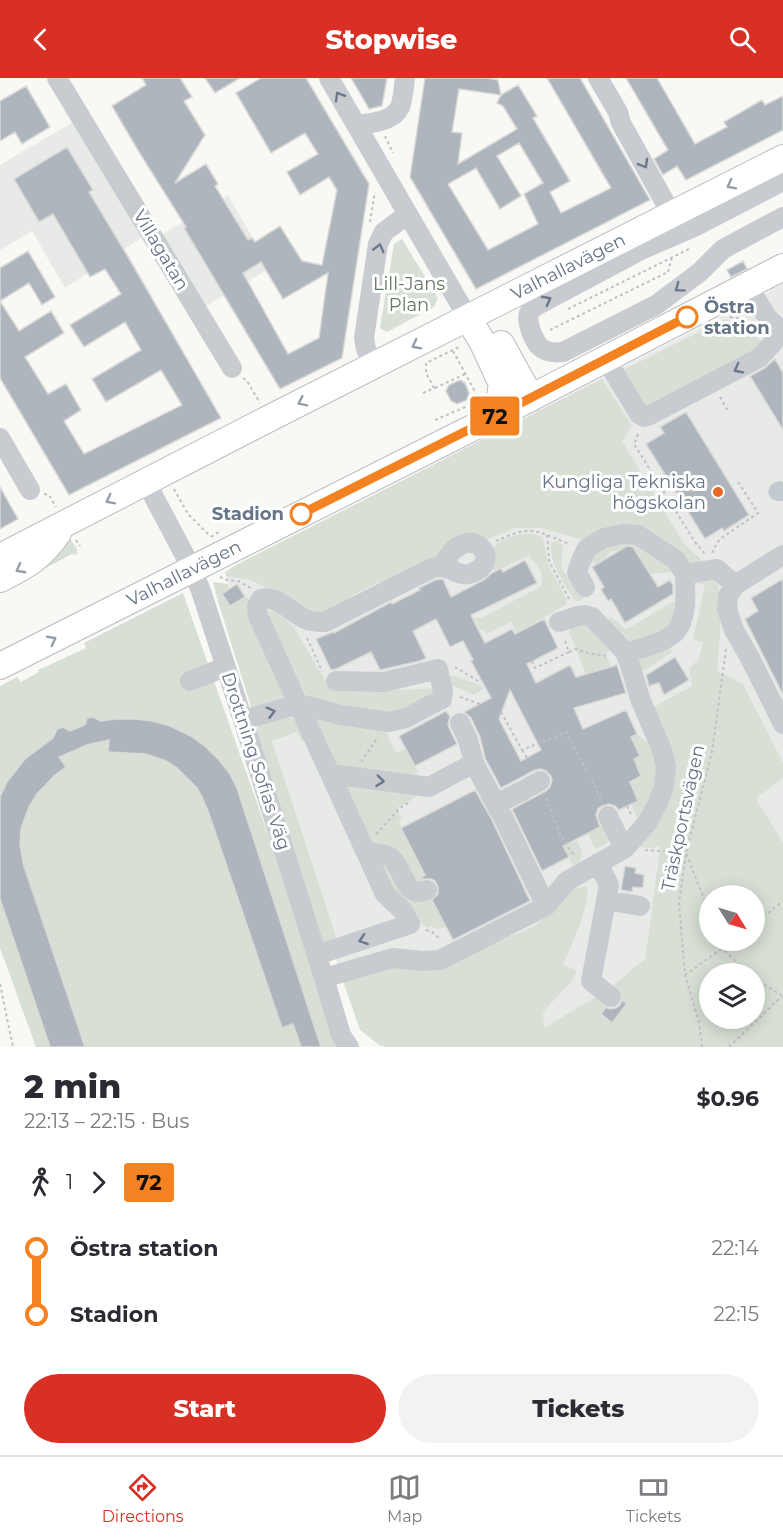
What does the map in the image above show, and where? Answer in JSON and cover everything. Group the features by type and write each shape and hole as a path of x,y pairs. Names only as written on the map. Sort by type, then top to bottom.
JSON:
{"main road":[{"name":"Valhallavägen","path":"0,557 783,158"},
{"name":"Valhallavägen","path":"0,666 204,572 490,419 783,267"},
{"path":"495,304 489,311 489,320 531,398"},
{"path":"468,318 483,343 502,384 500,403 490,419"},
{"name":"Valhallavägen","path":"0,579 29,564 48,548 65,523"}],"street":[{"name":"Villagatan","path":"57,78 232,368"},
{"path":"328,78 468,318"},
{"path":"357,125 389,118 400,107 405,78"},
{"path":"598,78 672,215"},
{"path":"783,181 694,227 643,249 536,306 529,313 528,318 539,346 552,352 563,352 656,305 700,272 723,249 783,217"},
{"path":"374,366 366,349 364,338 378,244 384,232 408,214"},
{"path":"606,359 639,414 644,417 650,415 759,358 778,336 748,286"},
{"path":"0,438 30,490"},
{"name":"Drottning Sofias Väg","path":"156,477 204,572 225,667 341,1035 349,1047"},
{"path":"585,587 577,573 587,548 604,538 623,534 638,535 676,560 685,574 683,618 677,630 671,636 650,646 624,652"},
{"path":"317,955 410,924 403,910 384,894 258,616 257,606 261,599 266,597 273,599 307,621 325,622 432,568 441,566 465,575 474,573 482,567 486,553 481,546 472,543 465,544 456,548 441,566"},
{"path":"783,555 735,585 728,596 727,609 734,630 783,724"},
{"path":"685,574 714,565 735,585"},
{"path":"324,978 393,958 440,960 546,906 567,881 624,849 647,823 664,787 666,766 662,750 640,701 629,662 624,652 592,617 578,616 559,622"},
{"path":"190,681 225,667"},
{"path":"336,681 384,682 438,669 442,695 458,720 468,741 474,763 546,906"},
{"path":"243,720 299,704 341,716 389,722 406,718 442,695"},
{"path":"330,774 429,786 474,763"},
{"path":"500,811 530,787"},
{"path":"608,816 624,849"},
{"path":"364,849 390,857 410,889 416,892 427,890"},
{"path":"598,863 609,885 591,981 611,997"},
{"path":"606,900 640,906"}],"path":[{"path":"666,280 672,257"},
{"path":"535,338 668,272"},
{"path":"726,313 728,317 736,318 778,336"},
{"path":"442,332 490,419"},
{"path":"232,368 247,381 268,419"},
{"path":"434,388 465,374"},
{"path":"644,417 634,444 695,542 714,565"},
{"path":"156,477 210,536"},
{"path":"714,565 712,553 720,539 758,513 737,480"},
{"path":"481,546 529,531 587,548"},
{"path":"547,535 549,561 578,616"},
{"path":"204,572 227,580 238,581 251,588 261,599"},
{"path":"307,621 307,640 322,670 330,680 336,681"},
{"path":"559,622 569,652"},
{"name":"Träskportsvägen","path":"702,1047 699,1022 686,975 679,903 686,853 712,752 726,644 734,630"},
{"path":"531,661 535,668 576,649 608,656 624,652"},
{"path":"438,669 454,666 478,681 481,680"},
{"path":"442,695 480,704"},
{"path":"501,712 527,758"},
{"path":"351,777 389,722"},
{"path":"522,750 567,732 588,774"},
{"path":"592,780 608,816"},
{"path":"364,849 400,808 423,794 429,786"},
{"path":"530,787 570,851 578,857 598,863"},
{"path":"624,849 686,853 699,886"},
{"path":"765,916 783,902"},
{"path":"410,924 432,932 442,941 450,955"},
{"path":"686,975 720,951"},
{"path":"725,951 737,963"},
{"path":"0,984 13,1047"},
{"path":"729,1047 782,997 765,985"}],"shaded area":[{"path":"80,118 149,233 65,288 32,231 0,250 0,165"},
{"path":"228,195 270,268 196,312 153,240"},
{"path":"783,276 783,762 743,684 689,749 659,850 638,1014 600,1047 341,974 254,717 217,598 230,589 225,572 769,292"},
{"path":"780,481 783,482 783,501 777,501 768,493 771,486"},
{"path":"783,778 783,842 756,799"}],"green space":[{"name":"Lill-Jans Plan","path":"402,239 438,298 434,307 387,332 380,328 394,244"},
{"path":"725,319 764,342 760,354 648,411 619,372"},
{"path":"602,379 632,426 622,441 684,544 705,563 689,564 637,527 580,539 541,528 514,528 488,539 466,538 435,558 392,580 380,582 353,595 349,602 318,616 251,580 226,576 225,572 236,565"},
{"path":"67,534 77,549 77,555 72,554 0,592 0,587"},
{"path":"521,534 543,537 548,564 567,600 566,605 530,625 531,628 518,636 511,622 486,634 483,629 480,630 474,618 483,617 542,586 540,569 529,556 497,570 490,569 492,554 497,544"},
{"path":"623,538 663,556 673,572 650,574 632,544 618,552 615,550 596,565 594,562 591,564 593,554"},
{"path":"555,541 563,546 561,567 579,596 586,598 575,601 561,578 552,558 551,543"},
{"path":"699,576 717,579 720,636 717,671 743,684 783,762 783,778 756,799 783,842 783,1047 386,1047 379,1045 360,1030 343,981 520,933 542,920 564,893 577,888 587,887 586,905 563,965 577,971 571,982 543,1012 544,1028 599,995 609,1003 601,1015 611,1023 626,1003 609,989 645,959 660,846 636,847 662,803 650,709 692,686 689,668 699,659 703,642 693,640 705,584 693,583"},
{"path":"213,582 228,584 230,589 222,594 230,606 245,597 252,601 286,698 253,712"},
{"path":"183,593 275,854 339,1047 36,1047 0,948 0,686 17,677 21,682 39,672 38,670 86,648 84,643"},
{"path":"672,602 679,609 671,630 626,644 608,620 610,617 625,629 629,628"},
{"path":"273,608 293,626 327,683 338,689 436,688 436,696 383,718 308,699 266,614"},
{"path":"582,624 591,626 611,649 605,655 611,666 586,674 569,632 571,627"},
{"path":"668,644 672,652 637,673 638,659"},
{"path":"451,675 481,685 483,689 474,695 449,684"},
{"path":"317,715 385,730 396,753 406,748 418,772 411,777 340,770 333,763 314,720"},
{"path":"283,716 296,722 305,742 297,732 272,741 339,946 320,944 253,733 260,724"},
{"path":"637,734 651,745 662,772 640,825 631,804 638,801 630,782 641,776 634,759 631,737"},
{"path":"347,786 418,794 397,808 402,819 399,821 401,829 425,875 421,878 425,886 416,886 372,844 362,824 361,814 349,798"},
{"path":"606,824 610,838 606,844 594,847 588,833"},
{"path":"568,832 573,842 577,840 582,852 580,861 573,866 559,837"},
{"path":"380,859 429,895 446,927 438,929 430,926 428,928 416,920 389,886"}],"building":[{"path":"142,78 180,78 192,97 184,101 205,135 175,183 206,164 218,184 215,186 248,240 252,238 255,242 280,226 302,261 322,265 337,190 329,177 300,195 287,172 318,154 305,133 271,153 236,93 261,78 306,78 369,184 342,358 280,389 184,228 186,227 112,106 146,85","holes":["261,262 283,299 328,273 319,338 288,354 243,273"]},
{"path":"205,78 240,78 215,93"},
{"path":"351,78 387,78 382,106 369,109"},
{"path":"425,78 487,78 498,80 501,95 518,85 537,116 533,118 570,181 550,192 561,213 611,188 547,78 580,78 650,200 476,289 410,177","holes":["459,89 501,95 497,103 503,106 517,129 458,164 462,133 452,132","519,143 543,183 524,194 538,224 488,250 448,184 476,168 500,209 521,196 497,156"]},
{"path":"626,78 657,78 695,144 727,127 724,122 762,100 765,105 783,96 783,130 686,180 677,166 663,175 654,159 668,150"},
{"path":"26,86 50,127 22,144 15,132 0,141 0,101"},
{"path":"67,147 93,190 89,192 221,418 69,495 0,378 0,301 19,331 51,311 64,333 25,357 48,394 66,384 81,410 64,421 84,454 182,405 161,370 106,402 92,379 141,350 125,322 84,347 70,325 121,294 105,269 90,277 53,214 39,222 14,179"},
{"path":"28,251 55,297 42,305 29,283 0,301 0,268"},
{"path":"743,261 747,269 731,277 727,270"},
{"path":"775,359 783,373 783,430 750,376 765,368"},
{"path":"460,380 465,383 469,393 467,400 457,404 451,401 446,391 449,385"},
{"path":"686,412 749,515 724,531 722,528 705,539 646,444 664,433 660,427"},
{"path":"0,487 18,519 0,529"},
{"path":"627,546 633,547 658,587 670,580 673,594 625,623 611,599 608,601 601,590 604,587 592,567"},
{"path":"525,560 537,583 471,615 485,643 512,629 515,634 544,619 558,648 527,664 536,683 570,665 576,677 617,665 626,693 574,708 583,729 626,710 637,734 631,737 640,756 634,759 641,776 630,782 638,801 619,810 609,804 602,806 596,815 600,827 563,846 569,857 542,871 512,809 546,791 552,781 551,776 541,769 535,770 501,788 485,758 480,737 471,718 464,712 491,698 463,641 450,647 436,619 413,631 426,658 420,661 380,670 371,652 331,670 316,639 334,633 391,602 392,604 420,590 419,588 435,580 443,579 451,597 484,580 501,568 503,572","holes":["510,690 541,750 521,761 499,719"]},
{"path":"783,579 783,695 745,619 758,611 751,598"},
{"path":"237,584 245,597 230,606 222,594"},
{"path":"675,657 689,680 664,695 659,683 649,686 646,675"},
{"path":"446,711 450,717 449,728 457,744 415,766 399,736"},
{"path":"93,717 101,721 135,719 170,726 191,736 206,747 230,774 237,788 321,1047 301,1047 293,1024 282,1028 208,811 197,788 177,768 166,761 146,754 108,752 109,740 87,745 59,757 66,767 37,794 29,807 21,829 20,845 24,866 85,1047 50,1047 0,899 0,797 7,782 25,759 53,738 57,729 63,727 70,731 85,725 87,718"},
{"path":"475,790 492,820 530,901 453,940 432,900 438,894 438,887 431,879 421,879 425,875 401,828"},
{"path":"625,866 636,868 635,873 644,875 643,888 633,887 632,892 621,890"},
{"path":"622,1000 627,1003 612,1023 601,1014 606,1007 616,1008"}],"bus line":[{"name":"72","path":"301,514 687,317"}],"place":[{"name":"Östra station","path":"687,317"},
{"name":"Kungliga Tekniska högskolan","path":"718,492"},
{"name":"Stadion","path":"301,514"}]}
